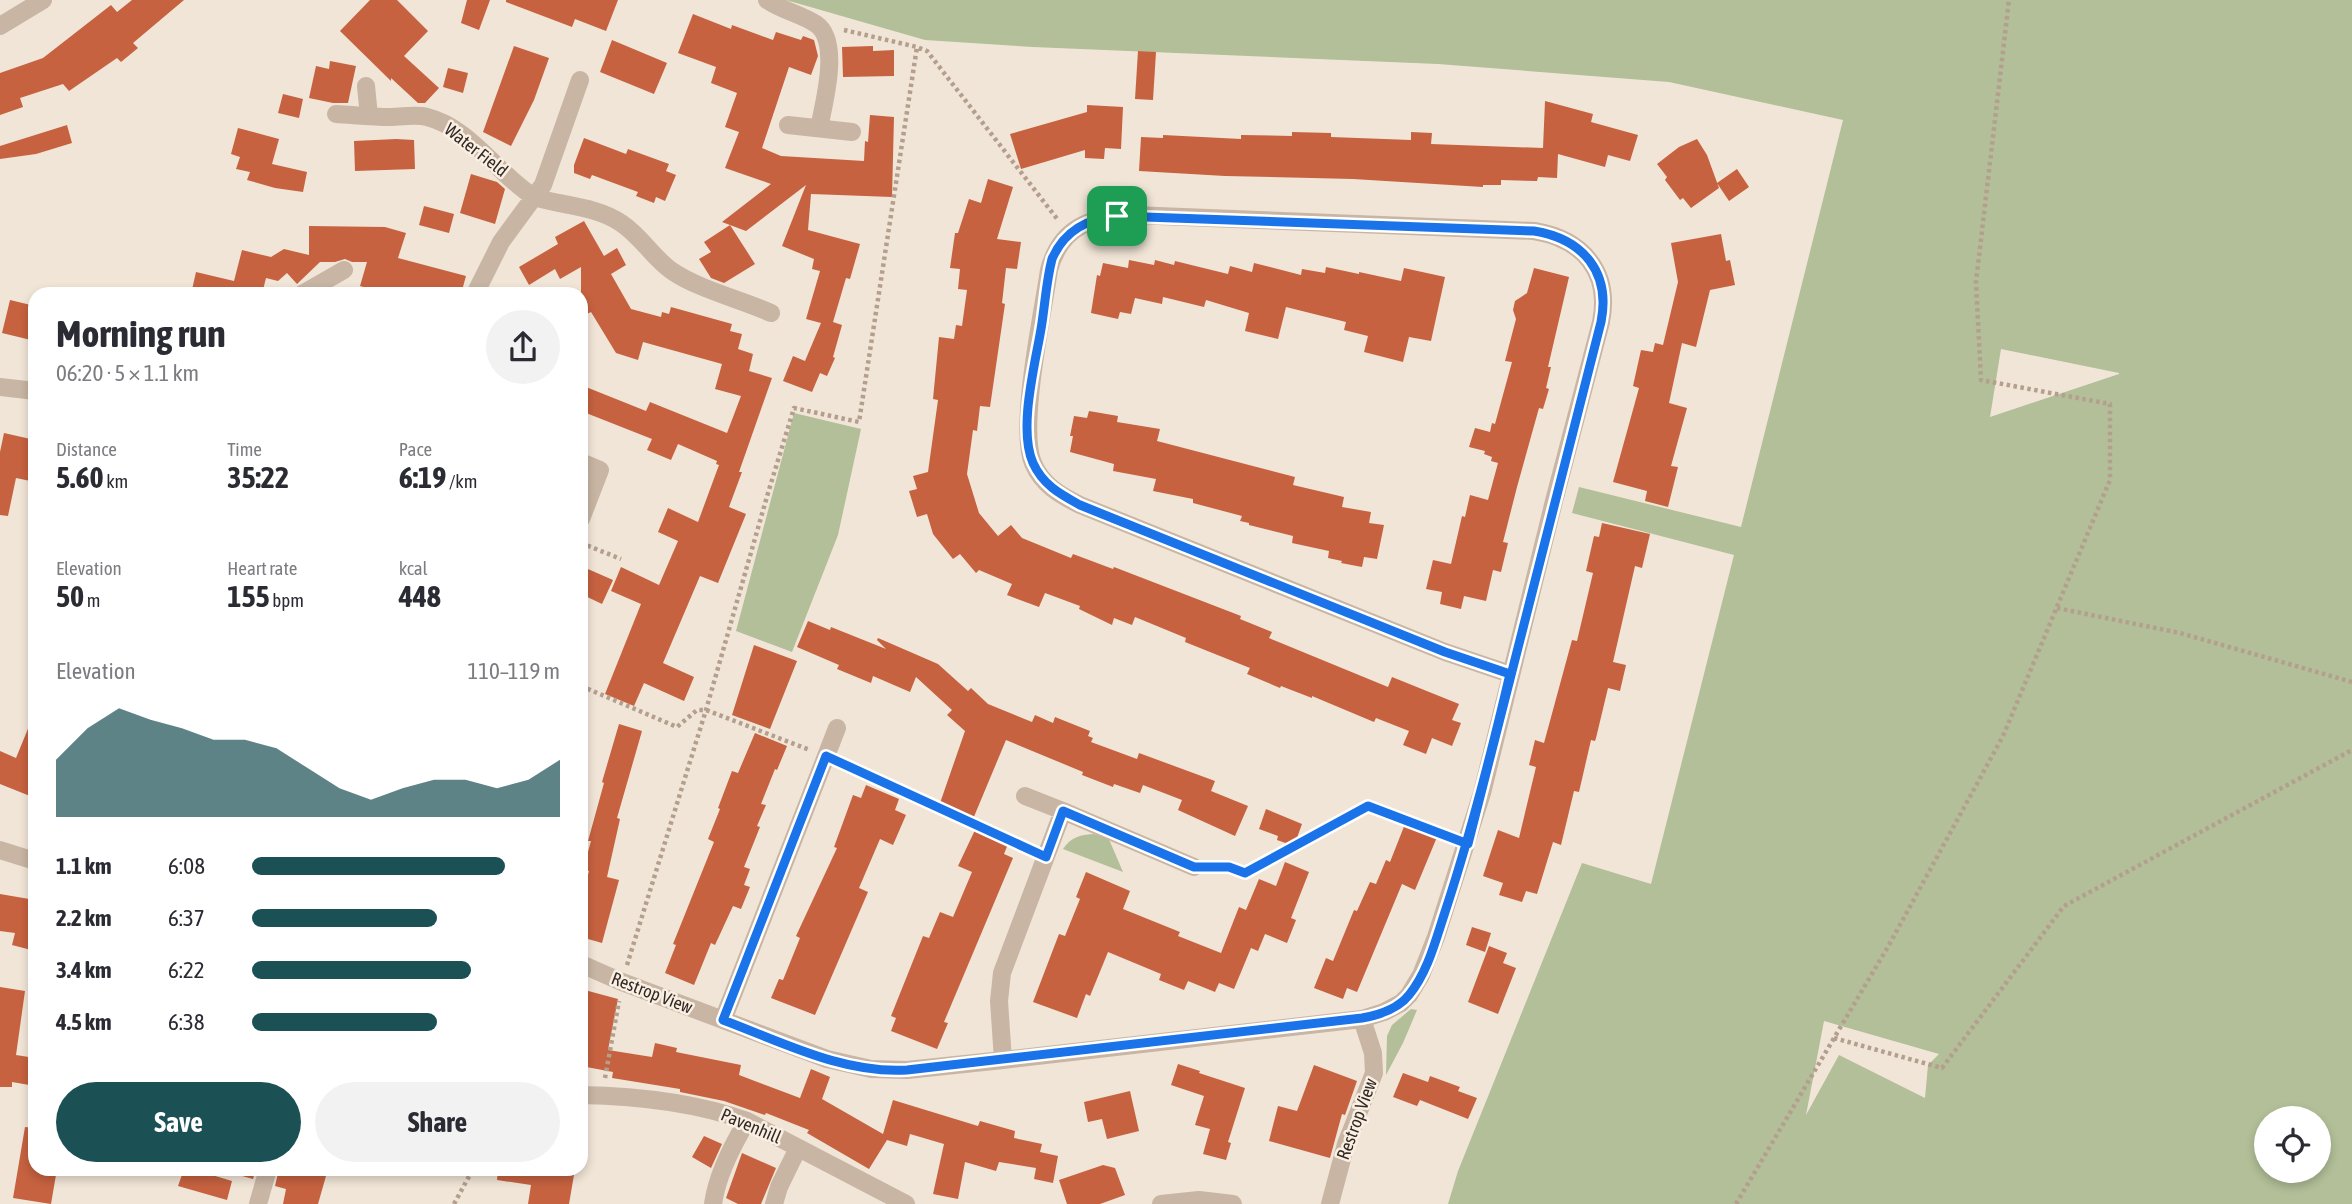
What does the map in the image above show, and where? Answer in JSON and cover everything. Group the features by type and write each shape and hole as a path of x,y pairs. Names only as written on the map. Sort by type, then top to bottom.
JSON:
{"street":[{"path":"0,26 43,0"},
{"path":"767,0 787,12 809,19 825,32 829,67 819,128"},
{"path":"478,287 501,242 543,185 580,80"},
{"path":"366,86 369,116"},
{"name":"Water Field","path":"336,114 414,116 438,121 465,138 534,197"},
{"path":"788,125 852,132"},
{"path":"534,197 598,212 621,223 676,274 753,296 771,313"},
{"path":"1362,1018 1384,1012 1401,1003 1414,988 1432,949 1468,844 1604,310 1598,276 1593,264 1577,247 1554,234 1512,229 1133,215 1092,220 1069,234 1056,250 1049,270 1028,428 1030,453 1039,474 1058,494 1433,647 1510,674"},
{"path":"314,287 344,270"},
{"path":"0,387 28,390"},
{"path":"588,464 600,470 588,501"},
{"path":"723,1020 837,728"},
{"path":"1025,796 1194,867"},
{"path":"1003,1060 999,1001 1002,973 1063,811"},
{"path":"0,850 28,859"},
{"name":"Restrop View","path":"588,967 827,1059 871,1069 900,1070 1003,1060 1362,1018 1373,1053 1374,1073 1346,1144 1330,1204"},
{"name":"Pavenhill","path":"588,1095 663,1101 708,1109 747,1121 906,1204"},
{"path":"713,1204 724,1166 747,1121"},
{"path":"774,1204 799,1148"},
{"path":"258,1204 266,1176"},
{"path":"1161,1204 1199,1200 1233,1204"}],"path":[{"path":"1736,1204 1889,945 2003,736 2110,480 2110,404 1981,380 1976,282 2009,0"},
{"path":"825,32 839,29 927,51 1069,234"},
{"path":"602,1095 622,982 706,710 794,408 859,422 917,47"},
{"path":"588,546 621,559"},
{"path":"2057,608 2180,634 2352,682"},
{"path":"588,689 677,726 697,709 706,710 826,756 1046,857"},
{"path":"1834,1038 1942,1068 2064,906 2352,750"},
{"path":"1194,867 1229,867 1245,873 1368,806 1468,844"},
{"path":"454,1204 469,1176"}],"green space":[{"path":"786,0 2352,0 2352,1204 1448,1204 1458,1171 1582,863 1651,884 1734,555 1572,513 1579,487 1741,527 1843,120 1669,82 1438,64 925,40","holes":["2001,349 2119,374 1990,417","1824,1021 1939,1054 1928,1065 1925,1098 1839,1055 1806,1115"]},
{"path":"794,413 861,429 838,535 792,652 736,631"},
{"path":"1093,834 1108,837 1123,872 1063,849 1076,837"},
{"path":"1411,1009 1417,1010 1386,1075 1387,1036 1392,1025"}],"building":[{"path":"132,0 184,0 133,43 138,48 121,62 117,58 69,91 63,84 20,98 23,107 0,115 0,73 43,58 111,5 117,12"},
{"path":"370,0 397,0 428,31 404,56 439,88 425,103 418,103 391,78 391,81 340,31"},
{"path":"467,0 490,0 479,30 461,23"},
{"path":"506,0 618,0 606,31 575,19 572,27"},
{"path":"693,14 731,29 732,25 773,40 776,32 801,40 803,36 814,40 818,56 811,75 789,67 762,148 781,156 864,161 870,115 894,117 892,197 811,194 808,230 860,244 850,279 846,278 833,322 842,325 833,357 835,358 827,376 820,373 812,392 783,381 793,356 805,361 821,323 806,319 820,271 812,269 814,259 782,246 806,185 746,231 722,222 771,184 725,168 739,132 725,127 737,93 711,83 716,67 678,53"},
{"path":"612,40 667,63 654,94 600,72"},
{"path":"514,46 549,58 534,100 511,146 483,132"},
{"path":"873,46 873,51 894,50 894,76 843,77 842,47"},
{"path":"1138,51 1156,52 1153,100 1135,99"},
{"path":"330,61 356,66 348,103 309,98 316,66 329,69"},
{"path":"448,68 468,73 463,93 443,87"},
{"path":"283,94 303,99 299,118 278,113"},
{"path":"1545,101 1593,114 1591,122 1638,135 1630,161 1608,155 1605,167 1558,154 1557,178 1538,177 1537,181 1501,180 1501,185 1483,187 1139,171 1141,137 1163,138 1163,135 1241,139 1241,135 1292,136 1292,132 1331,133 1331,137 1411,140 1411,132 1432,133 1431,144 1543,148"},
{"path":"1087,105 1123,107 1121,149 1105,148 1104,159 1085,158 1085,150 1021,169 1010,134 1087,112"},
{"path":"67,125 72,143 36,154 0,159 0,146"},
{"path":"238,128 279,139 272,164 307,172 303,192 247,180 250,172 236,169 240,157 231,154"},
{"path":"584,138 626,154 628,149 669,164 666,171 676,175 665,201 656,197 654,203 636,196 638,192 592,175 590,179 574,173 574,165"},
{"path":"1697,139 1707,155 1719,188 1691,208 1683,198 1680,200 1657,164 1679,147"},
{"path":"414,140 415,169 355,171 354,141"},
{"path":"1737,169 1749,187 1729,201 1717,183"},
{"path":"471,174 497,182 505,189 495,224 460,213"},
{"path":"988,179 1013,187 997,239 1021,242 1017,269 1006,268 1002,303 1005,304 990,407 980,406 977,431 973,430 967,474 979,513 998,536 1011,525 1022,538 1071,558 1073,554 1113,569 1114,567 1241,616 1240,619 1272,632 1269,638 1388,687 1392,677 1459,704 1452,720 1461,723 1452,746 1432,738 1426,754 1403,745 1409,731 1376,718 1374,722 1312,696 1281,686 1280,688 1247,674 1250,668 1185,642 1186,638 1135,617 1132,625 1114,618 1112,625 1079,609 1080,606 1045,593 1039,607 1007,595 1012,584 979,570 976,573 960,554 953,559 933,534 927,514 917,517 909,491 917,489 913,476 928,472 938,400 933,399 939,337 954,339 956,325 962,326 967,290 958,289 960,269 950,268 955,233 958,233 969,199 981,203"},
{"path":"424,206 454,214 449,233 419,225"},
{"path":"584,221 604,256 617,248 626,265 611,274 631,309 661,317 662,312 669,314 671,307 732,324 730,331 742,334 738,349 753,354 749,371 772,378 729,507 746,514 718,583 700,576 663,663 694,677 684,701 644,683 634,706 605,694 641,604 611,591 621,567 659,585 678,541 658,532 668,508 698,522 719,465 716,464 717,461 678,444 671,460 647,450 652,439 588,414 588,388 646,411 650,402 727,433 741,396 715,389 722,364 643,342 638,360 616,353 591,312 588,314 588,287 581,287 581,267 560,279 555,269 529,285 519,267 558,244 555,237"},
{"path":"730,225 755,264 724,283 711,278 699,259 711,252 704,242"},
{"path":"309,226 385,227 406,233 398,258 466,276 463,287 363,287 360,286 367,262 345,259 320,262 297,284 287,273 278,281 266,278 264,287 193,287 196,272 234,281 242,250 271,257 284,249 309,255"},
{"path":"1721,234 1726,261 1730,260 1735,285 1710,290 1696,347 1682,343 1669,403 1687,408 1671,466 1678,467 1668,507 1645,501 1647,491 1613,482 1639,388 1633,386 1641,350 1653,352 1655,343 1663,345 1678,282 1671,243"},
{"path":"1129,260 1154,265 1155,260 1174,265 1175,261 1228,274 1230,266 1252,272 1254,263 1301,275 1302,269 1325,273 1326,267 1401,281 1404,268 1445,277 1431,341 1409,337 1403,362 1364,352 1368,336 1344,330 1346,322 1286,307 1278,339 1245,331 1249,313 1206,300 1204,307 1163,297 1162,304 1135,298 1131,314 1120,312 1118,319 1091,313 1097,275 1100,276 1103,263 1128,268"},
{"path":"1534,268 1569,277 1548,367 1551,367 1546,388 1549,389 1543,409 1539,408 1517,487 1503,542 1508,543 1501,572 1493,570 1486,601 1464,596 1461,609 1440,604 1442,592 1426,589 1433,560 1451,564 1462,516 1465,517 1470,495 1488,500 1498,463 1491,461 1492,457 1484,454 1485,451 1469,447 1475,428 1490,432 1492,423 1495,424 1512,362 1505,361 1516,319 1513,310 1515,301 1527,293"},
{"path":"10,300 28,304 28,339 2,333"},
{"path":"1089,411 1118,416 1117,422 1160,429 1157,441 1295,477 1293,485 1344,497 1342,507 1371,512 1369,523 1384,525 1377,559 1364,557 1362,567 1341,563 1342,561 1328,558 1329,551 1292,543 1293,536 1249,525 1240,521 1242,516 1193,503 1193,499 1153,491 1156,479 1113,471 1114,464 1070,452 1074,416 1087,418"},
{"path":"4,433 28,438 28,481 16,478 8,516 0,515 0,452"},
{"path":"1602,523 1650,534 1642,568 1635,566 1613,662 1626,665 1620,691 1608,688 1596,738 1595,741 1591,740 1579,792 1574,791 1561,845 1553,842 1537,894 1526,891 1522,902 1499,895 1503,883 1483,876 1498,830 1519,838 1536,767 1529,765 1535,740 1544,743 1572,640 1577,641 1593,573 1586,571 1594,536 1599,537"},
{"path":"588,569 613,580 602,604 588,597"},
{"path":"808,621 830,630 831,627 886,649 878,638 938,664 968,691 971,688 988,704 1032,722 1035,715 1053,723 1055,717 1090,731 1088,736 1093,738 1091,742 1137,759 1139,753 1215,781 1211,791 1248,806 1235,836 1178,810 1182,800 1143,785 1140,793 1114,784 1113,787 1006,740 973,819 939,806 965,731 947,715 952,710 916,677 910,692 873,676 871,683 837,669 839,665 797,647"},
{"path":"754,645 797,661 770,729 732,715"},
{"path":"619,724 642,731 617,818 620,819 607,877 619,880 602,943 588,939 588,852 591,841 588,841 604,783 602,782"},
{"path":"28,729 28,795 0,784 0,751 16,758"},
{"path":"755,733 787,746 761,804 766,805 744,867 750,869 744,885 750,887 741,909 733,906 715,945 711,943 694,985 665,973 676,945 673,944 714,842 708,839 720,809 718,808 732,771 738,773"},
{"path":"866,785 899,799 895,810 906,815 893,845 880,839 859,888 868,892 815,1015 771,998 779,979 783,980 800,938 796,936 837,848 834,847 853,795 861,798"},
{"path":"1266,809 1302,824 1294,846 1259,829"},
{"path":"1405,824 1437,837 1415,890 1402,884 1357,992 1347,988 1343,999 1314,988 1326,958 1333,961 1354,910 1357,911 1370,882 1376,884 1386,860 1390,862"},
{"path":"975,830 1008,844 1004,854 1013,858 944,1022 948,1023 937,1049 891,1031 896,1018 891,1016 923,936 929,938 940,912 953,917 972,872 958,866"},
{"path":"1285,862 1309,872 1291,918 1296,920 1287,943 1265,934 1258,951 1251,948 1234,989 1219,983 1215,992 1188,981 1184,990 1159,980 1161,974 1108,952 1090,996 1086,994 1077,1018 1033,1002 1059,934 1065,936 1080,899 1076,897 1086,872 1130,891 1123,909 1180,932 1178,936 1221,953 1239,907 1246,910 1259,879 1276,886"},
{"path":"0,894 28,899 28,949 12,945 15,933 0,931"},
{"path":"1472,927 1491,933 1485,952 1466,945"},
{"path":"1489,946 1507,953 1503,963 1516,968 1498,1014 1468,1002"},
{"path":"0,987 25,991 16,1055 28,1057 28,1085 12,1082 12,1087 0,1087"},
{"path":"588,991 618,999 608,1050 652,1057 655,1043 677,1048 676,1052 741,1065 739,1075 800,1098 811,1069 830,1077 822,1099 883,1134 893,1100 978,1126 980,1121 1015,1131 1014,1138 1042,1144 1040,1152 1058,1156 1053,1183 1034,1179 1036,1168 999,1162 996,1171 965,1162 958,1199 933,1194 944,1144 910,1134 907,1146 887,1140 869,1169 807,1133 809,1130 766,1113 765,1115 724,1101 680,1092 680,1089 612,1078 613,1072 588,1067"},
{"path":"1178,1064 1245,1088 1228,1142 1231,1143 1226,1160 1203,1154 1210,1129 1195,1125 1204,1096 1171,1085"},
{"path":"1314,1065 1357,1081 1345,1115 1342,1114 1330,1158 1269,1141 1278,1106 1297,1111"},
{"path":"1403,1073 1428,1082 1430,1076 1460,1087 1458,1091 1477,1098 1468,1119 1420,1100 1417,1106 1393,1097"},
{"path":"1130,1091 1139,1131 1107,1139 1102,1119 1088,1122 1084,1102"},
{"path":"25,1127 28,1127 28,1176 56,1176 51,1204 13,1198"},
{"path":"704,1136 722,1144 711,1168 692,1157"},
{"path":"742,1153 776,1168 761,1204 738,1204 726,1198"},
{"path":"1103,1165 1115,1168 1125,1195 1100,1204 1067,1204 1059,1180"},
{"path":"182,1176 215,1176 232,1181 227,1200 178,1186"},
{"path":"277,1176 326,1176 318,1204 283,1204 286,1189 275,1186"},
{"path":"497,1176 574,1176 569,1204 528,1204 531,1185 497,1180"}],"route":[{"path":"1117,216 1082,224 1062,242 1052,259 1028,428 1030,453 1039,474 1058,494 1080,505 1445,652 1510,674 1468,844 1421,975 1401,1003 1373,1016 1121,1047 893,1071 827,1059 723,1020 826,756 1046,857 1063,811 1194,867 1229,867 1245,873 1368,806 1468,844 1604,310 1601,285 1593,264 1565,239 1534,231 1117,216"}]}
